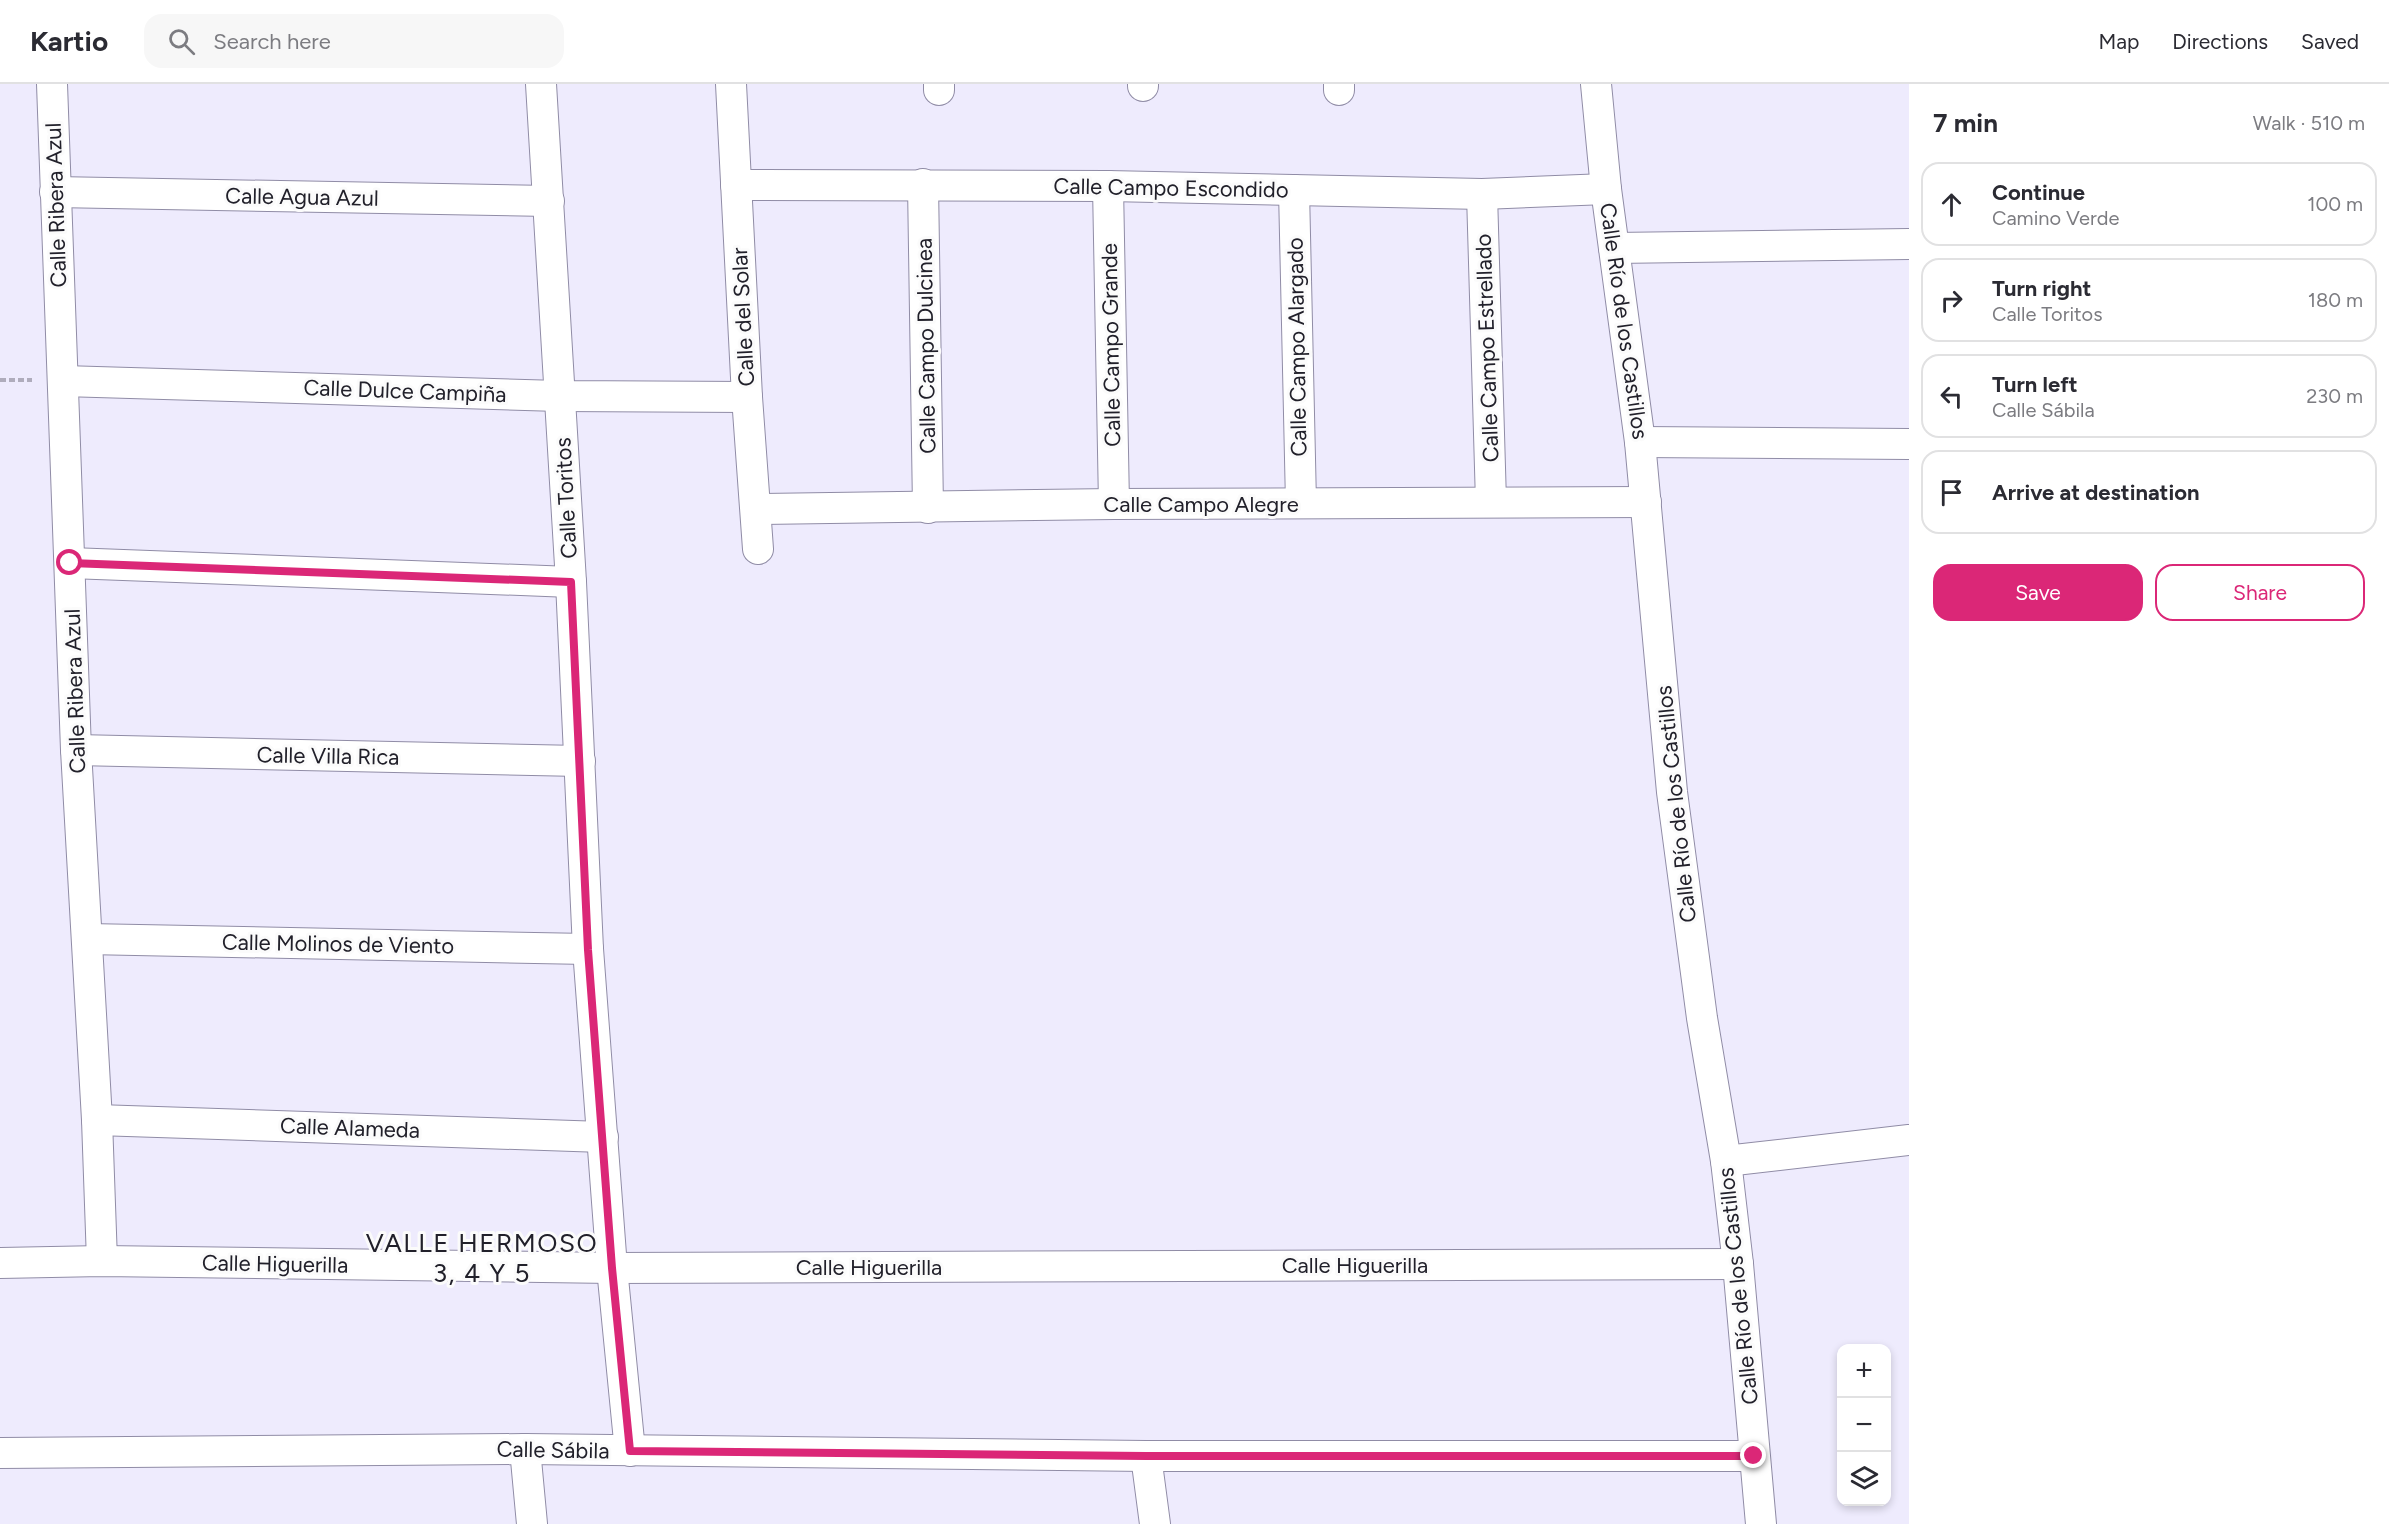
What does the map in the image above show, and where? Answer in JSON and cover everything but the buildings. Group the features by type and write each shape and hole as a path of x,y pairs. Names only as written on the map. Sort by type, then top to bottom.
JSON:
{"street":[{"name":"Calle Ribera Azul","path":"52,84 76,750 97,1120 102,1261"},
{"name":"Calle Toritos","path":"541,84 571,582 588,950 612,1268 630,1451"},
{"name":"Calle del Solar","path":"731,84 747,397 759,549"},
{"name":"Calle Río de los Castillos","path":"1596,84 1606,189 1640,442 1672,792 1702,1018 1726,1161 1738,1264 1761,1524"},
{"name":"Calle Campo Dulcinea","path":"923,184 928,508"},
{"name":"Calle Campo Escondido","path":"736,185 1108,186 1482,194 1606,189"},
{"name":"Calle Campo Grande","path":"1108,186 1114,504"},
{"name":"Calle Campo Alargado","path":"1294,190 1301,503"},
{"name":"Calle Agua Azul","path":"55,192 549,201"},
{"name":"Calle Campo Estrellado","path":"1482,194 1491,502"},
{"path":"1614,248 1909,244"},
{"name":"Calle Dulce Campiña","path":"63,381 560,396 747,397"},
{"path":"1640,442 1909,444"},
{"name":"Calle Campo Alegre","path":"756,509 1114,504 1646,502"},
{"path":"70,563 571,582"},
{"name":"Calle Villa Rica","path":"76,750 580,761"},
{"name":"Calle Molinos de Viento","path":"87,939 588,950"},
{"name":"Calle Alameda","path":"97,1120 603,1137"},
{"path":"1726,1161 1909,1140"},
{"name":"Calle Higuerilla","path":"0,1263 102,1261 612,1268 1738,1264"},
{"path":"525,1449 532,1524"},
{"name":"Calle Sábila","path":"0,1452 525,1449 1146,1456 1754,1456"},
{"path":"1146,1456 1155,1524"}],"district":[{"name":"VALLE HERMOSO 3, 4 Y 5","path":"482,1258"}],"route":[{"path":"70,563 571,582 588,950 612,1268 630,1451 1146,1456 1754,1456"}]}
